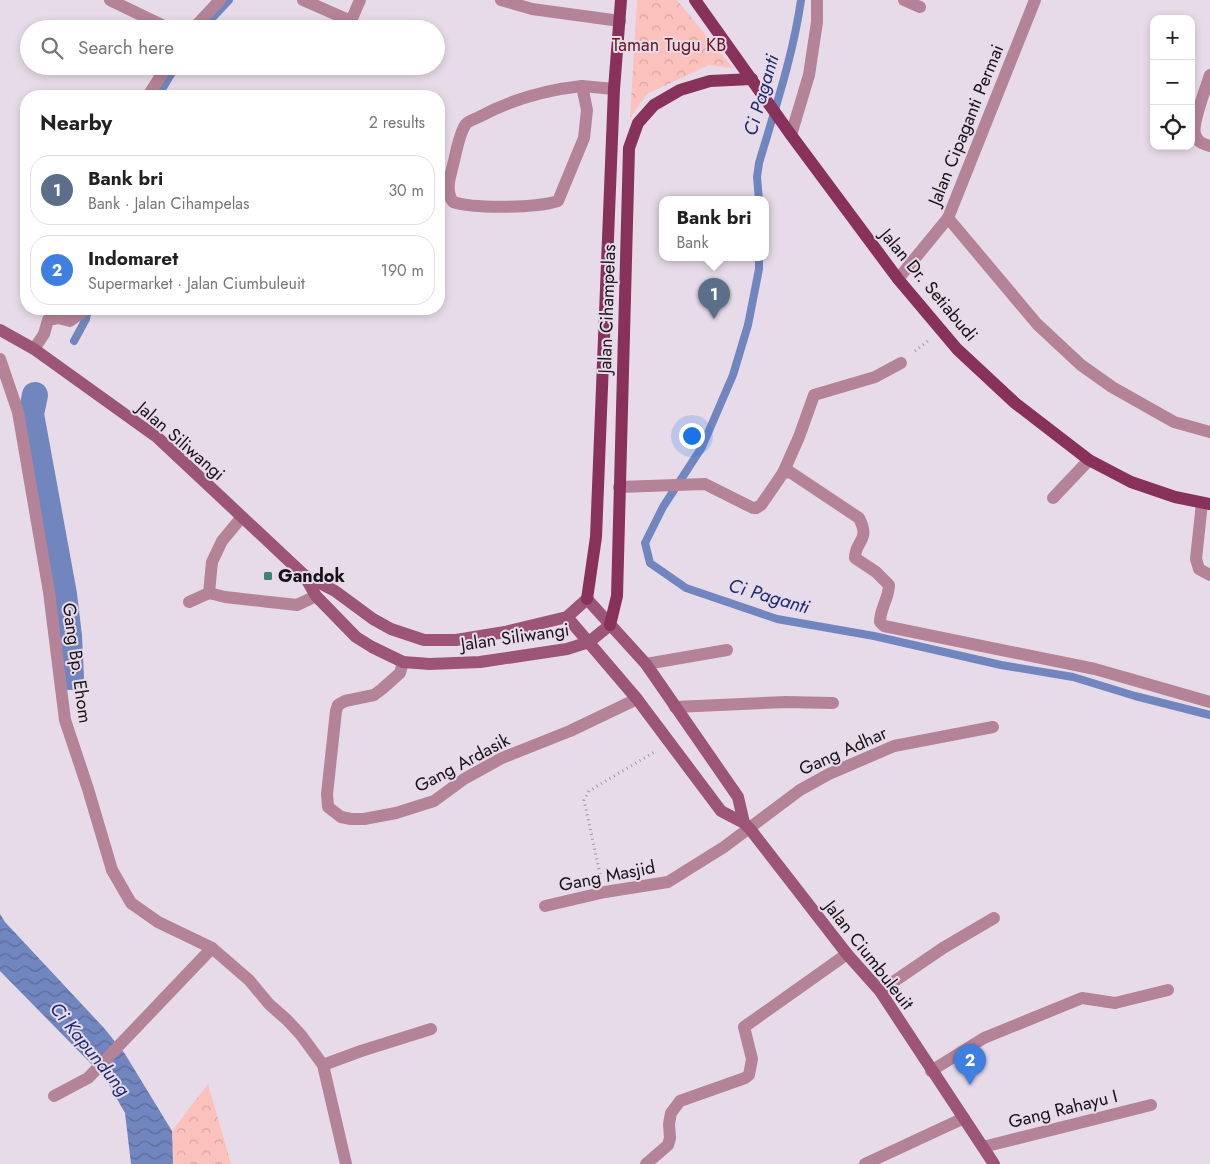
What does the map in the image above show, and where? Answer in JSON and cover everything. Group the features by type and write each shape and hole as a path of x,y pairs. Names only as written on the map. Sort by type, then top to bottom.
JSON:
{"main road":[{"name":"Jalan Cihampelas","path":"587,599 596,537 614,89 621,0"},
{"name":"Jalan Dr. Setiabudi","path":"695,0 788,132 898,279 957,349 1015,403 1089,460 1131,482 1175,497 1206,503"},
{"name":"Jalan Cihampelas","path":"610,625 617,596 629,148 638,123 654,105 680,90 710,81 752,79"},
{"name":"Jalan Siliwangi","path":"0,330 34,349 158,438 241,518 304,575 335,591 390,629 424,640 456,640 505,632 567,617 587,599"},
{"name":"Jalan Siliwangi","path":"304,575 316,596 356,637 404,662 430,664 480,662 567,649 589,642 610,625"},
{"name":"Jalan Ciumbuleuit","path":"587,599 646,664 738,797 747,826 847,954 880,991 994,1164"},
{"name":"Jalan Ciumbuleuit","path":"567,617 637,699 721,811 747,826"}],"street":[{"path":"110,0 151,20"},
{"path":"201,20 220,0"},
{"path":"303,0 349,20"},
{"path":"351,20 360,0"},
{"path":"501,0 532,9 620,20"},
{"path":"788,132 809,75 817,22 817,0"},
{"path":"904,0 920,7"},
{"name":"Jalan Cipaganti Permai","path":"898,279 948,218 1035,0"},
{"path":"152,90 161,75"},
{"path":"1210,75 1194,128 1201,144 1210,146"},
{"path":"582,86 587,110 584,138 558,201 544,206 484,206 453,202 450,198 449,188 466,124 524,96 553,89 582,86 614,89"},
{"path":"948,218 1037,324 1081,365 1112,387 1174,422 1210,432"},
{"path":"34,349 44,334 48,320 58,318 70,321 78,315"},
{"name":"Gang Bp. Ehom","path":"0,359 18,412 49,592 65,720 112,870 132,903 158,922 212,948 249,980 269,1004 287,1020 323,1065"},
{"path":"619,486 705,484 756,508 761,505 783,473 799,437 814,395 875,377 901,363"},
{"path":"1053,498 1089,460"},
{"path":"783,473 787,471 793,473 859,518 864,537 855,554 855,558 876,572 889,585 889,590 880,612 880,622 884,626 1095,669 1210,702"},
{"path":"1206,503 1196,559 1199,569 1210,575"},
{"path":"209,593 212,562 222,541 241,518"},
{"path":"189,602 209,593 234,598 297,604 316,596"},
{"path":"646,664 728,650"},
{"name":"Gang Ardasik","path":"404,662 400,673 382,690 374,695 345,701 338,705 327,794 328,807 341,817 364,819 396,813 434,801 464,779 502,758 570,732 637,699"},
{"path":"675,707 833,702"},
{"name":"Gang Adhar","path":"747,826 800,790 864,757 894,746 993,727"},
{"name":"Gang Masjid","path":"545,906 604,892 668,882 724,847 747,826"},
{"path":"880,991 943,948 994,918"},
{"path":"54,1096 88,1078 212,948"},
{"path":"646,1164 668,1145 671,1113 680,1101 749,1075 752,1059 744,1027 847,954"},
{"path":"931,1071 984,1038 1082,998 1115,1004 1168,990"},
{"path":"346,1164 323,1065 431,1029"},
{"name":"Gang Rahayu I","path":"983,1147 1151,1105"},
{"path":"865,1164 964,1118"}],"path":[{"path":"901,363 941,330"},
{"path":"604,892 584,800 589,791 671,742"}],"green space":[{"name":"Taman Tugu KB","path":"637,0 677,0 733,68 709,65 647,94 630,118"},
{"path":"208,1084 231,1164 173,1164 172,1131"}],"water":[{"name":"Ci Kapundung","path":"0,914 5,922 104,1028 125,1054 172,1131 173,1164 131,1164 125,1113 105,1078 0,971"}],"waterway":[{"path":"210,20 229,0"},
{"name":"Ci Paganti","path":"759,196 757,177 759,163 788,62 801,0"},
{"path":"162,90 171,75"},
{"name":"Ci Paganti","path":"759,261 748,325 733,375 702,447 663,507 645,543 650,563 686,588 777,619 874,636 1001,665 1073,677 1135,696 1210,715"},
{"path":"74,341 87,315"},
{"path":"35,395 31,414 64,594 71,677"}],"place":[{"name":"Bank bri","path":"714,319"},
{"name":"Gandok","path":"268,576"},
{"name":"Indomaret","path":"970,1085"}]}
